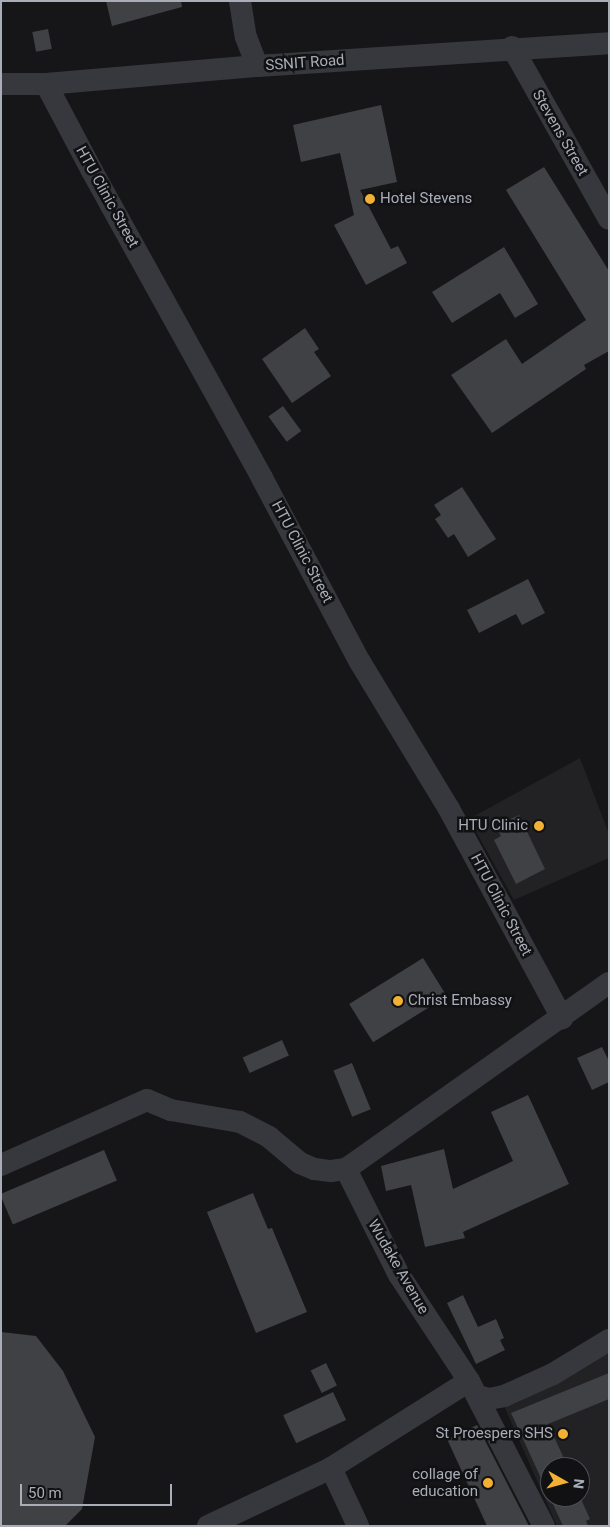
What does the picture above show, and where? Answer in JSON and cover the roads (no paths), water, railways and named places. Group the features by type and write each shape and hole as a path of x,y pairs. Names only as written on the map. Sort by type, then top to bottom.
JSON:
{"street":[{"path":"240,1 246,37 257,66"},
{"name":"SSNIT Road","path":"1,84 46,84 512,47 609,43"},
{"name":"Stevens Street","path":"512,47 609,218"},
{"name":"HTU Clinic Street","path":"46,84 360,662 449,809 562,1018"},
{"path":"1,1165 147,1100 171,1110 240,1122 270,1137 300,1163 314,1169 331,1171 346,1169 609,983"},
{"name":"Wudake Avenue","path":"346,1169 399,1275 473,1388 544,1526"},
{"path":"208,1526 332,1468 473,1388 489,1399 504,1396 554,1374 609,1340"},
{"path":"332,1468 358,1526"}],"place":[{"name":"Hotel Stevens","path":"370,199"},
{"name":"HTU Clinic","path":"539,826"},
{"name":"Christ Embassy","path":"398,1001"},
{"name":"St Proespers SHS","path":"563,1434"},
{"name":"collage of education","path":"488,1483"}]}
